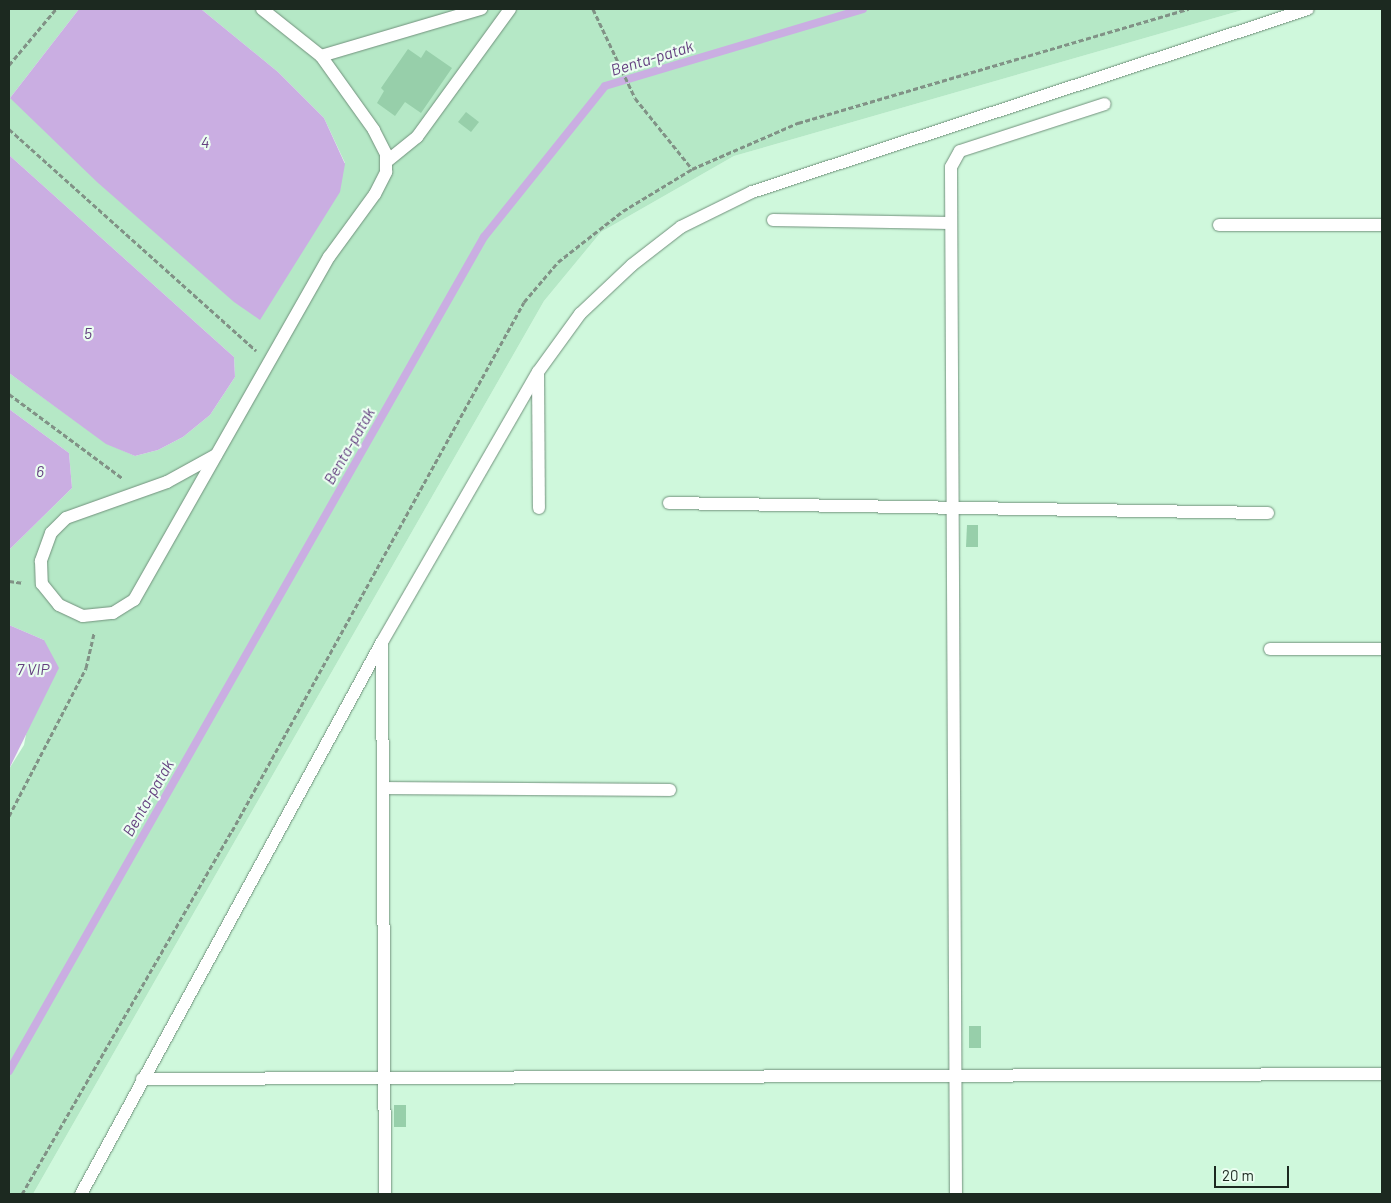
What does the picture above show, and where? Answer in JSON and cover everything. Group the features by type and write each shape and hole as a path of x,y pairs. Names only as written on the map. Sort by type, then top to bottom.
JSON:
{"lane":[{"path":"216,455 168,482 66,518 52,533 42,561 42,584 59,605 83,616 98,615 113,613 134,600 329,257 375,194 386,172 386,154 374,130 322,56 262,9"},
{"path":"322,56 481,9"},
{"path":"386,162 417,137 510,9"},
{"path":"81,1194 382,642 538,372 580,314 632,265 681,227 752,192 1308,9"},
{"path":"956,1194 955,508 950,223 951,167 960,151 1105,104"},
{"path":"773,220 950,223"},
{"path":"1219,224 1382,225"},
{"path":"538,372 539,508"},
{"path":"670,503 1268,513"},
{"path":"382,642 385,1194"},
{"path":"1270,649 1382,650"},
{"path":"384,788 670,790"},
{"path":"142,1079 956,1074 1382,1074"}],"path":[{"path":"9,65 56,9"},
{"path":"593,9 635,98 692,170"},
{"path":"22,1194 232,831 524,302 558,262 623,212 692,170 798,123 1188,9"},
{"path":"9,129 269,363"},
{"path":"9,394 103,460 137,492"},
{"path":"9,816 86,668 98,615"}],"shaded area":[{"path":"9,9 79,9 10,98 345,163 324,118 278,72 201,9 1246,9 734,156 601,232 544,301 33,1194 9,1194 9,769 24,745 44,640 9,625 9,550 72,488 69,453 9,409 9,373 106,443 135,456 158,450 183,437 210,415 235,377 234,357 9,155"},
{"path":"1246,9 1382,9 1382,1194 33,1194 544,301 601,232 734,156"}],"water":[{"name":"4","path":"79,9 201,9 278,72 324,118 345,164 340,192 260,320 234,302 97,182 10,98"},
{"name":"5","path":"9,155 234,357 235,377 210,415 183,437 158,450 135,456 106,444 9,373"},
{"name":"6","path":"9,409 69,453 72,488 9,550"},
{"name":"7 VIP","path":"9,625 44,640 59,668 9,769"}],"building":[{"path":"408,49 421,58 426,50 452,68 421,113 405,102 395,116 377,103 384,91 381,88"},
{"path":"466,112 479,122 471,132 458,122"},
{"path":"967,525 978,525 978,547 966,547"},
{"path":"969,1026 981,1026 981,1048 969,1048"},
{"path":"394,1105 406,1105 406,1127 394,1127"}],"waterway":[{"name":"Benta-patak","path":"9,1071 484,237 605,86 863,9"}]}
